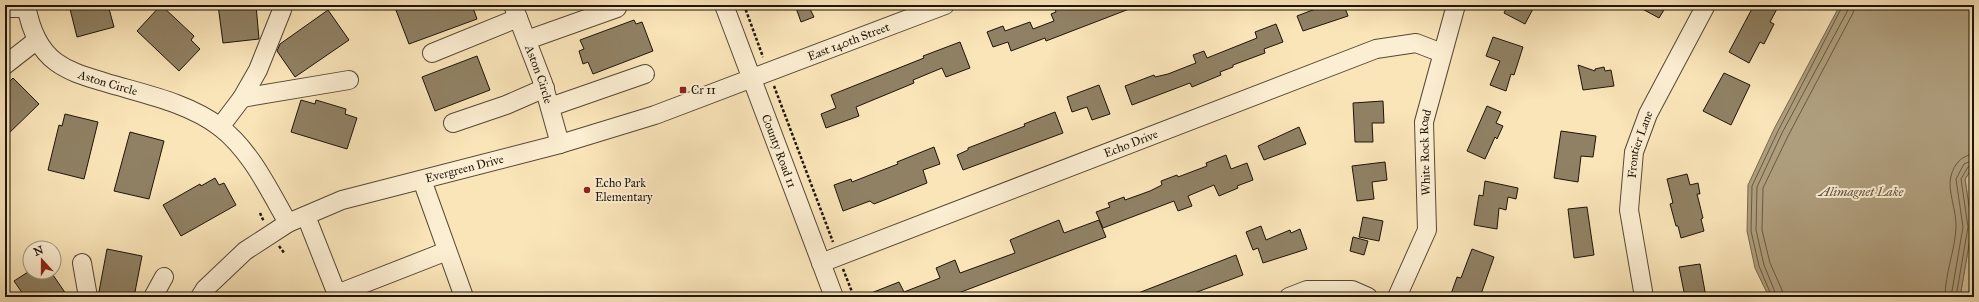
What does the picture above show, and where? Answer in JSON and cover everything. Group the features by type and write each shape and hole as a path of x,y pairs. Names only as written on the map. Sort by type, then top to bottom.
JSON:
{"street":[{"name":"County Road 11","path":"724,5 834,297"},
{"name":"East 140th Street","path":"751,78 945,5"},
{"name":"White Rock Road","path":"1397,297 1427,230 1424,122 1456,5"},
{"name":"Frontier Lane","path":"1644,297 1629,210 1634,152 1648,114 1706,5"},
{"path":"5,8 26,6"},
{"name":"Aston Circle","path":"26,6 29,24 37,40 56,62 78,74 184,106 220,128 254,162 288,223"},
{"path":"527,40 617,8"},
{"path":"220,128 242,98 258,70 282,10"},
{"path":"432,53 516,12"},
{"name":"Aston Circle","path":"516,12 545,88 560,144"},
{"path":"5,65 37,40"},
{"name":"Echo Drive","path":"821,264 1376,48 1416,43 1442,53"},
{"path":"550,107 644,74"},
{"name":"Evergreen Drive","path":"200,297 205,289 245,252 288,223 342,200 560,144 655,115 751,78"},
{"path":"242,98 348,80"},
{"path":"453,123 506,105 545,88"},
{"path":"422,180 463,297"},
{"path":"306,216 337,296 447,251"},
{"path":"82,263 88,297"},
{"path":"153,297 164,277"},
{"path":"1289,297 1307,290 1352,290 1368,297"}],"path":[{"path":"744,5 854,297"}],"shaded area":[{"path":"1974,169 1974,297 1960,297 1972,227 1965,179 1971,170"}],"water":[{"name":"Alimagnet Lake","path":"1840,5 1974,5 1974,169 1971,170 1965,179 1972,227 1960,297 1769,297 1755,268 1747,231 1748,185 1774,129"}],"building":[{"path":"69,5 108,5 114,27 77,37"},
{"path":"161,5 194,36 191,40 200,49 179,71 137,31"},
{"path":"218,5 256,5 259,39 223,43"},
{"path":"394,5 472,5 477,19 409,44"},
{"path":"795,5 808,5 814,17 801,22"},
{"path":"1053,5 1137,6 1046,41 1045,38 1011,51 1008,42 993,47 987,32 1003,26 1005,31 1030,22 1033,29 1054,21 1051,14 1056,12"},
{"path":"1317,5 1344,5 1348,16 1303,31 1297,16 1318,8"},
{"path":"1508,5 1535,5 1525,24 1504,13"},
{"path":"1635,5 1667,5 1659,18"},
{"path":"1754,5 1779,5 1770,22 1774,24 1764,44 1760,42 1749,63 1729,52"},
{"path":"328,10 349,40 295,77 277,51 280,44"},
{"path":"634,20 636,24 642,22 653,51 593,74 588,62 583,64 579,51 584,49 580,40"},
{"path":"1276,24 1283,42 1264,49 1265,53 1233,65 1233,67 1220,72 1221,75 1192,87 1190,83 1132,105 1125,86 1154,75 1155,77 1168,74 1196,63 1193,55 1204,51 1207,58 1257,38 1255,32"},
{"path":"1493,37 1523,47 1514,75 1511,74 1506,91 1490,85 1500,61 1486,56"},
{"path":"960,42 970,68 946,77 942,68 913,80 914,83 856,107 859,116 826,128 821,114 836,108 831,95"},
{"path":"477,56 490,90 435,111 422,77"},
{"path":"1578,65 1595,71 1595,69 1604,67 1605,71 1611,70 1614,86 1583,90"},
{"path":"1724,73 1750,85 1731,125 1703,111"},
{"path":"13,78 39,104 5,137 5,86"},
{"path":"1099,85 1110,114 1092,120 1087,107 1072,112 1067,97"},
{"path":"301,100 315,104 316,100 346,109 345,114 357,118 347,149 291,132"},
{"path":"1383,101 1384,123 1372,123 1373,142 1355,142 1353,103"},
{"path":"1487,106 1501,112 1496,123 1503,126 1497,139 1495,137 1485,159 1467,151"},
{"path":"1055,112 1063,133 963,170 957,155 968,150 968,148 1025,126 1024,124"},
{"path":"65,114 98,122 84,179 48,170 59,125 62,126"},
{"path":"1299,127 1306,144 1264,160 1258,146"},
{"path":"1561,131 1596,136 1593,157 1581,156 1578,182 1554,178"},
{"path":"130,132 164,141 149,199 114,191"},
{"path":"934,147 940,164 923,170 927,183 874,204 870,201 843,211 834,185 851,179 852,182 898,164 897,162"},
{"path":"1226,155 1231,169 1247,163 1253,180 1237,186 1238,188 1219,196 1214,185 1188,196 1192,206 1178,211 1174,201 1103,228 1096,212 1110,207 1108,203 1124,197 1125,200 1150,191 1162,185 1161,181 1177,175 1178,177 1207,166 1206,163"},
{"path":"1385,162 1387,180 1372,182 1374,199 1357,201 1352,166"},
{"path":"1687,174 1690,185 1698,183 1700,194 1697,194 1703,218 1701,219 1704,231 1681,238 1670,204 1673,203 1667,179"},
{"path":"215,178 219,185 224,183 236,205 181,236 163,205 200,184 201,186"},
{"path":"1485,181 1518,188 1516,199 1508,197 1506,210 1499,208 1497,229 1474,225 1479,195 1483,196"},
{"path":"1587,207 1594,255 1574,258 1568,209"},
{"path":"1363,217 1383,221 1379,241 1359,237"},
{"path":"1059,220 1064,233 1099,220 1106,237 948,297 861,297 899,282 904,292 940,278 936,268 955,260 960,273 1015,253 1010,240"},
{"path":"1261,226 1266,240 1290,230 1291,233 1300,229 1307,249 1263,263 1258,248 1253,250 1246,232"},
{"path":"1353,237 1368,241 1364,255 1350,251"},
{"path":"107,249 142,256 134,297 98,297"},
{"path":"1472,249 1494,257 1480,297 1461,297 1451,294 1457,277 1461,278"},
{"path":"1236,255 1243,275 1189,295 1190,297 1128,297"},
{"path":"1700,264 1706,297 1685,297 1679,267"},
{"path":"22,276 22,280 56,280 68,297 25,297 14,281"}],"place":[{"name":"Cr 11","path":"683,90"},
{"name":"Echo Park Elementary","path":"587,190"}]}
